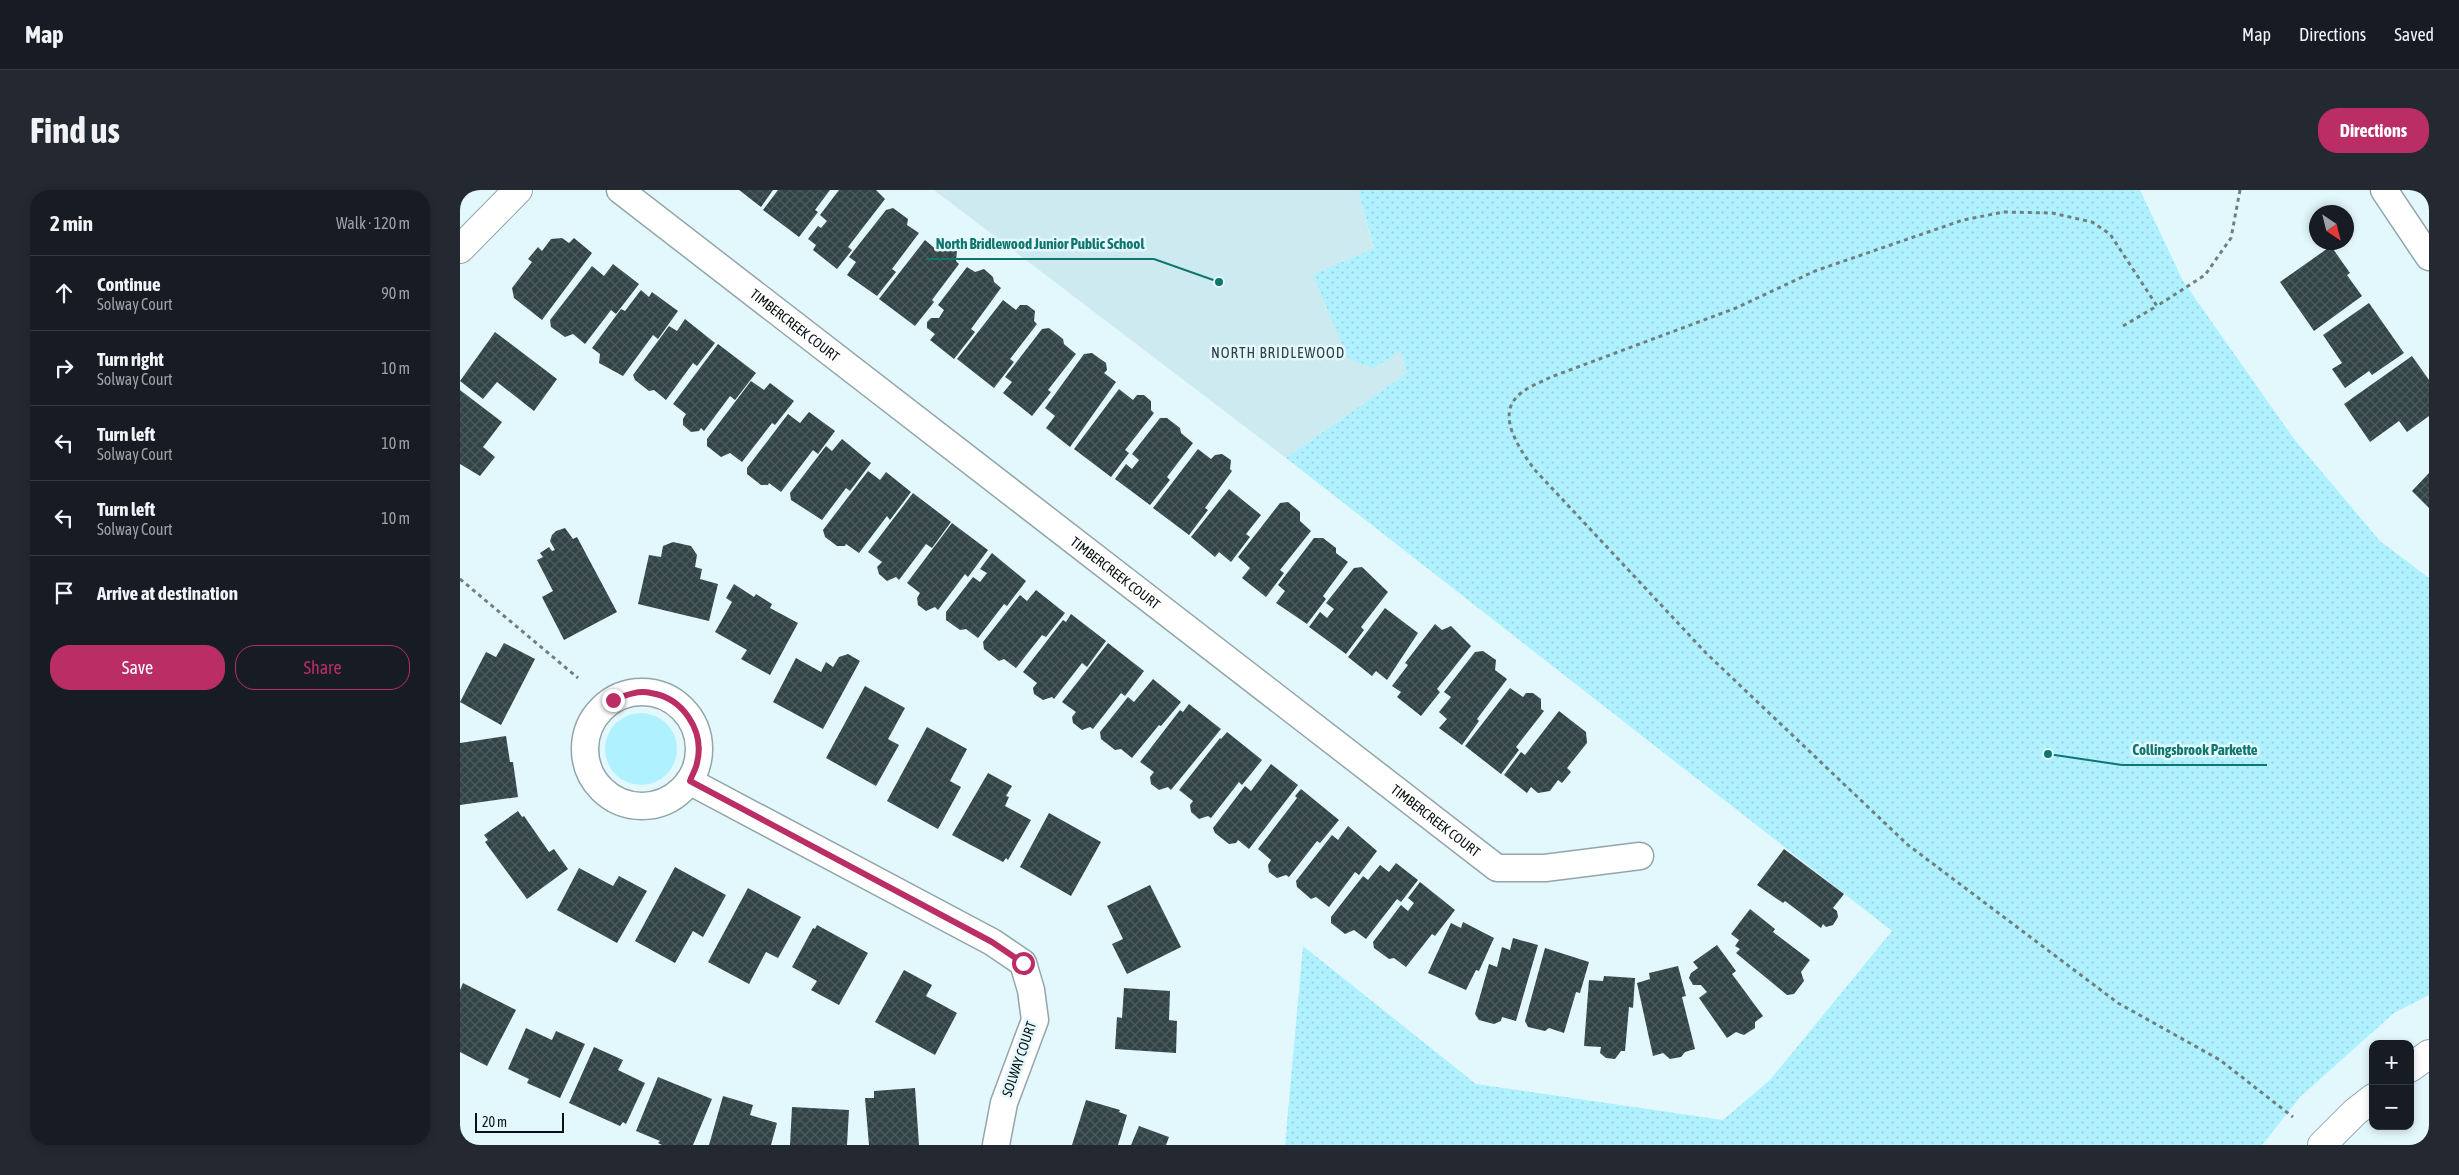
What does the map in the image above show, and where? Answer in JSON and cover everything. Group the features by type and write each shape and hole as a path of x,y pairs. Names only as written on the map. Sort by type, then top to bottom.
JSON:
{"street":[{"path":"460,249 518,190"},
{"name":"TIMBERCREEK COURT","path":"620,190 1497,868 1545,868 1640,856"},
{"path":"2384,190 2429,257"},
{"path":"650,692 668,698 684,709 694,726 699,744 697,763 690,781 677,794 660,803 642,806 624,803 607,794 594,781 587,764 585,746 589,728 599,712 613,700 631,693 650,692"},
{"name":"SOLWAY COURT","path":"690,781 992,942 1023,963 1035,1020 1004,1103 996,1145"},
{"path":"2414,1065 2429,1054"},
{"path":"2322,1145 2355,1112 2369,1101"}],"path":[{"path":"2123,326 2158,306 2205,275 2231,238 2240,190"},
{"path":"2158,306 2110,234 2092,222 2052,213 2004,212 1963,220 1815,271 1736,308 1551,377 1526,389 1514,400 1510,411 1511,426 1519,447 1534,470 1706,653 1908,845 2118,1003 2220,1060 2293,1117"},
{"path":"460,579 578,678"}],"shaded area":[{"path":"934,190 1358,190 1407,373 1286,458"},
{"path":"1358,190 2140,190 2183,281 2294,439 2380,541 2429,578 2429,995 2394,1013 2300,1097 2262,1145 1285,1145 1303,946 1476,1084 1723,1120 1770,1080 1892,931 1286,458 1407,373 1401,351 1373,368 1348,358 1313,275 1374,248"},
{"path":"641,713 661,719 671,729 677,749 671,769 661,779 641,785 621,779 611,769 605,749 611,729 621,719"}],"building":[{"path":"739,190 773,190 761,207"},
{"path":"778,190 830,190 815,210 818,212 799,237 763,210"},
{"path":"839,190 876,190 885,199 848,247 852,250 837,269 813,250 816,245 808,239 818,226 821,228 827,221 820,215"},
{"path":"893,208 908,219 907,225 919,233 892,269 896,272 877,296 847,275 856,262 849,257 886,210"},
{"path":"562,238 569,243 574,238 592,253 542,320 514,298 512,288 532,262 528,259 538,247 542,251 551,239"},
{"path":"925,240 938,251 942,247 949,245 957,251 956,261 959,264 932,300 934,302 915,326 879,299"},
{"path":"2325,250 2334,250 2350,273 2347,275 2362,296 2314,331 2280,282"},
{"path":"613,264 639,284 616,314 611,310 585,344 573,334 565,337 551,327 550,320 592,266 604,276"},
{"path":"967,267 975,272 984,269 1001,288 971,329 975,332 954,359 930,340 935,334 927,328 927,322 931,318 939,318 944,310 938,305"},
{"path":"641,290 649,297 652,292 678,311 658,339 653,335 623,376 599,363 600,354 592,348 621,309 625,311"},
{"path":"1003,300 1016,310 1020,305 1027,305 1035,311 1034,321 1037,324 1010,359 1014,362 994,388 957,359"},
{"path":"2369,303 2404,353 2372,375 2369,371 2345,388 2332,369 2342,363 2323,335"},
{"path":"685,319 715,343 697,366 693,363 666,400 654,390 649,391 635,380 633,375 669,326 677,331"},
{"path":"1049,328 1063,339 1064,344 1076,354 1048,390 1051,392 1032,416 1003,393 1012,382 1005,377 1042,329"},
{"path":"495,332 557,379 534,411 497,382 483,399 460,381"},
{"path":"718,344 756,373 735,400 730,396 704,431 701,428 699,431 691,432 683,425 683,419 686,414 673,404"},
{"path":"1092,353 1106,363 1107,370 1104,373 1116,382 1070,447 1046,428 1055,416 1045,408 1084,354"},
{"path":"2412,356 2429,380 2429,416 2407,432 2399,421 2370,442 2344,404"},
{"path":"751,381 764,390 770,383 794,401 775,425 772,423 742,462 730,453 721,457 707,446 707,439"},
{"path":"1119,389 1133,400 1137,395 1144,395 1151,401 1151,410 1154,413 1125,450 1129,453 1111,477 1074,449"},
{"path":"460,390 502,422 483,447 495,457 480,476 460,464"},
{"path":"809,412 835,431 818,454 813,450 781,492 769,483 768,485 761,485 747,474 747,468 788,414 800,423"},
{"path":"1160,418 1167,418 1180,428 1181,433 1193,443 1167,477 1170,480 1150,505 1115,479 1126,464 1132,469 1139,460 1132,454"},
{"path":"842,439 871,463 850,491 846,488 822,520 791,500 790,493 826,446 832,451"},
{"path":"1198,449 1211,459 1215,455 1222,454 1231,460 1230,469 1232,471 1205,508 1208,510 1189,535 1153,508"},
{"path":"868,471 880,480 886,472 911,492 890,520 887,516 859,553 846,544 845,546 837,546 825,537 823,530"},
{"path":"2429,473 2429,508 2412,491"},
{"path":"1229,489 1261,515 1246,534 1250,537 1231,562 1219,552 1215,557 1191,537"},
{"path":"913,493 951,522 932,548 926,544 899,580 896,577 887,581 879,574 877,567 882,562 868,552"},
{"path":"1288,502 1300,512 1300,521 1311,531 1280,570 1284,573 1266,597 1242,578 1250,568 1238,557 1280,503"},
{"path":"952,523 988,550 968,577 965,574 938,610 935,607 926,611 918,605 917,598 920,593 907,583"},
{"path":"565,528 573,539 577,537 617,612 564,640 542,597 553,591 537,560 543,557 540,553 549,547 552,551 555,550 550,541 552,535 556,531"},
{"path":"1314,538 1323,538 1336,548 1336,553 1348,562 1323,596 1326,599 1307,624 1276,603 1285,591 1278,585"},
{"path":"673,542 691,546 697,555 695,567 702,569 700,579 718,584 709,621 638,604 649,555 661,557 663,546"},
{"path":"992,553 1026,581 1007,606 1004,604 978,638 966,629 960,630 946,620 946,612 973,577 980,582 987,573 980,569"},
{"path":"1362,567 1388,592 1361,627 1364,630 1346,654 1309,627 1320,612 1327,618 1334,609 1326,603 1354,568"},
{"path":"734,584 754,597 756,594 772,604 770,608 798,623 770,675 741,659 747,650 715,632 732,602 726,598"},
{"path":"1036,590 1065,613 1046,637 1042,635 1016,668 1004,659 999,661 984,649 983,642 1020,595 1027,601"},
{"path":"1385,608 1418,633 1387,680 1376,671 1372,676 1348,657"},
{"path":"1071,614 1106,641 1087,667 1082,663 1054,699 1052,697 1043,700 1034,694 1033,688 1037,683 1023,672 1063,620 1066,622"},
{"path":"1435,624 1442,630 1451,626 1471,646 1437,689 1440,692 1421,716 1397,697 1401,692 1392,686 1408,665 1405,663"},
{"path":"504,643 535,659 501,725 460,702 486,652 496,657"},
{"path":"1108,643 1144,671 1125,696 1121,693 1093,729 1090,727 1082,730 1073,723 1072,717 1076,712 1062,702"},
{"path":"1483,651 1496,660 1495,670 1507,679 1477,719 1479,721 1462,745 1439,728 1447,719 1439,712 1451,697 1444,692 1475,652"},
{"path":"848,654 860,661 823,729 773,702 796,658 821,672 826,662 833,667 839,657"},
{"path":"1153,679 1181,702 1132,758 1121,749 1115,750 1101,739 1100,732 1128,697 1134,702"},
{"path":"865,686 905,708 888,739 899,745 876,786 826,758"},
{"path":"1510,688 1523,697 1526,693 1533,693 1541,699 1541,709 1544,711 1516,747 1519,750 1501,774 1465,746"},
{"path":"1189,704 1221,729 1171,790 1168,787 1159,790 1151,784 1150,777 1154,772 1140,762 1180,710 1183,712"},
{"path":"1559,711 1586,732 1587,743 1567,768 1571,772 1562,783 1558,780 1550,791 1538,793 1531,787 1527,793 1504,775 1521,752 1525,755"},
{"path":"927,727 967,749 950,781 961,787 938,829 887,801"},
{"path":"1227,732 1262,760 1242,785 1239,782 1211,818 1208,816 1199,819 1191,812 1190,805 1193,801 1179,790 1220,738"},
{"path":"506,736 510,762 513,762 518,797 460,805 460,743"},
{"path":"1271,764 1298,785 1249,849 1238,840 1236,843 1229,844 1215,833 1213,828 1245,786 1251,791"},
{"path":"988,773 1012,786 1006,796 1009,797 1005,806 1031,820 1008,860 1006,858 1003,862 952,835"},
{"path":"1301,789 1339,820 1320,843 1317,841 1289,877 1286,875 1277,878 1269,872 1268,865 1271,860 1258,849 1297,798 1295,796"},
{"path":"518,811 522,817 524,816 549,852 554,849 568,869 527,899 485,842 488,840 484,835"},
{"path":"1049,813 1101,842 1071,896 1020,867"},
{"path":"1348,826 1377,851 1359,875 1355,872 1329,907 1316,897 1311,899 1297,887 1296,881 1332,835 1338,840"},
{"path":"1784,849 1844,894 1833,908 1837,911 1838,917 1833,925 1826,927 1823,924 1821,928 1785,901 1783,903 1757,885"},
{"path":"1396,863 1418,880 1401,902 1397,899 1366,939 1354,930 1345,934 1331,923 1331,917 1363,876 1368,880 1380,865 1389,872"},
{"path":"675,867 726,895 703,937 693,931 675,963 635,941"},
{"path":"579,868 613,886 619,876 647,891 617,943 557,910"},
{"path":"1420,882 1455,910 1435,936 1432,934 1406,967 1394,958 1389,959 1374,948 1373,942 1401,905 1408,911 1414,903 1408,898"},
{"path":"1150,885 1181,947 1127,974 1112,944 1123,939 1107,906"},
{"path":"748,888 801,917 778,958 766,952 749,984 708,962"},
{"path":"1750,909 1775,929 1773,932 1810,960 1801,972 1804,981 1794,994 1787,995 1736,953 1740,949 1735,946 1739,940 1731,934"},
{"path":"1463,922 1494,938 1479,971 1476,970 1466,990 1428,973 1451,923 1461,928"},
{"path":"817,925 868,953 839,1005 811,990 817,981 792,967 813,928 815,929"},
{"path":"1513,938 1538,945 1516,1021 1502,1017 1501,1021 1494,1024 1479,1020 1475,1014 1489,964 1497,967 1502,947 1510,950"},
{"path":"1717,945 1736,971 1732,974 1763,1016 1755,1022 1755,1028 1744,1035 1736,1032 1727,1038 1699,998 1707,992 1701,985 1693,985 1689,978 1691,973 1698,968 1693,962"},
{"path":"1545,948 1589,962 1580,993 1576,992 1564,1033 1549,1028 1545,1031 1528,1027 1525,1021"},
{"path":"1678,966 1686,996 1682,997 1695,1049 1685,1052 1681,1057 1670,1059 1663,1053 1653,1056 1637,983 1650,979 1649,973"},
{"path":"904,970 932,985 926,996 957,1013 935,1055 875,1022"},
{"path":"1604,976 1635,978 1633,1008 1629,1007 1625,1051 1621,1051 1615,1059 1606,1058 1600,1053 1601,1047 1584,1046 1589,980 1603,981"},
{"path":"463,983 516,1010 487,1066 460,1052 460,990"},
{"path":"1124,988 1170,991 1169,1020 1177,1021 1176,1053 1115,1049 1117,1017 1122,1018"},
{"path":"526,1028 552,1040 556,1031 585,1044 560,1098 527,1083 529,1079 508,1069"},
{"path":"594,1047 623,1060 618,1070 645,1083 626,1124 623,1122 620,1126 569,1103"},
{"path":"658,1077 712,1099 693,1145 662,1145 658,1143 660,1141 636,1131"},
{"path":"915,1088 919,1145 869,1145 865,1098 874,1098 874,1091"},
{"path":"723,1096 753,1105 750,1115 777,1123 771,1145 709,1145"},
{"path":"1086,1100 1120,1110 1119,1112 1127,1115 1118,1145 1072,1145"},
{"path":"792,1107 849,1110 847,1145 790,1145"},
{"path":"1139,1126 1169,1137 1166,1145 1131,1145"}],"place":[{"name":"North Bridlewood Junior Public School","path":"1219,282"},
{"name":"Collingsbrook Parkette","path":"2048,754"}],"district":[{"name":"NORTH BRIDLEWOOD","path":"1278,353"}],"route":[{"path":"613,700 631,693 650,692 668,698 684,709 694,726 699,744 697,763 690,781 992,942 1023,963"}]}
